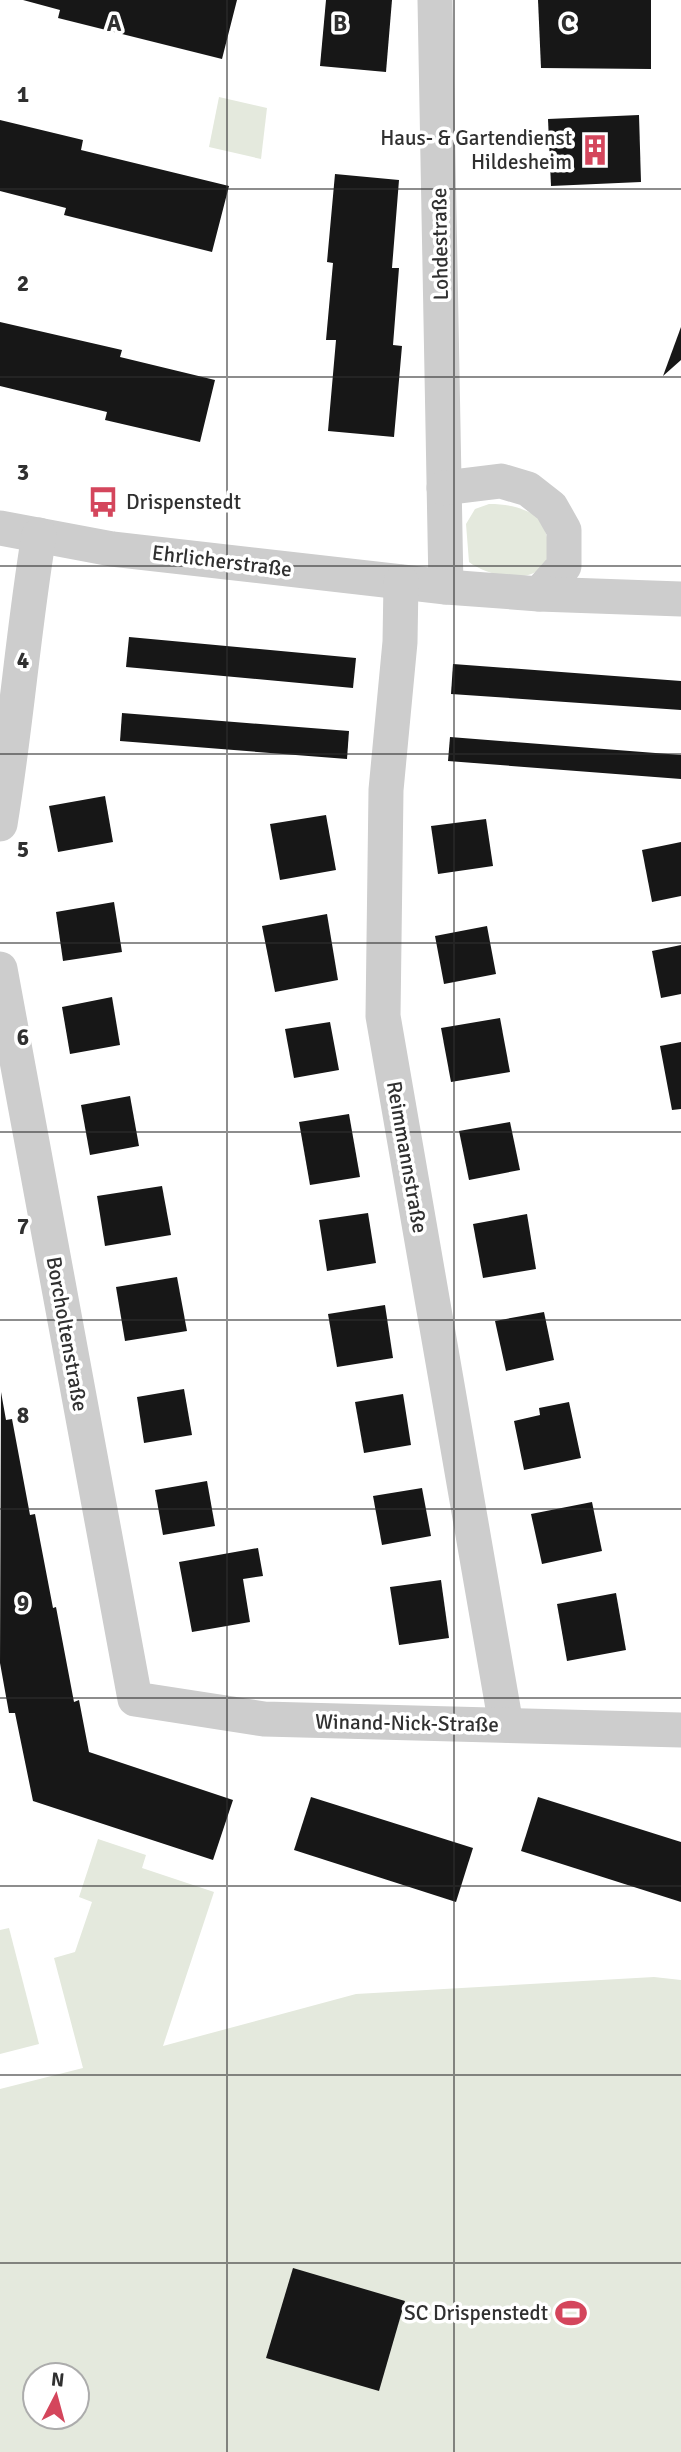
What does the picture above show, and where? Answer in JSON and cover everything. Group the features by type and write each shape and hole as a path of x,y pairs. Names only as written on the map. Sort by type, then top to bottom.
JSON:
{"street":[{"name":"Lohdestraße","path":"435,0 444,488"},
{"path":"446,587 444,488 501,481 528,489 551,506 565,530 564,566 539,594"},
{"name":"Ehrlicherstraße","path":"0,528 111,549 446,587 539,594 681,599"},
{"path":"0,824 39,535"},
{"name":"Reimmannstraße","path":"401,582 400,642 386,790 383,1016 506,1725"},
{"name":"Borcholtenstraße","path":"0,969 135,1699"},
{"name":"Winand-Nick-Straße","path":"135,1699 264,1719 681,1730"}],"shaded area":[{"path":"219,97 267,108 261,159 209,147"},
{"path":"489,504 516,507 541,518 549,550 538,571 515,577 502,576 469,562 466,524 475,509"},
{"path":"98,1839 146,1855 142,1868 214,1892 163,2046 356,1994 654,1977 681,1980 681,2452 0,2452 0,2089 83,2068 54,1958 75,1952 92,1902 79,1897"},
{"path":"9,1928 39,2044 0,2054 0,1930"}],"building":[{"path":"23,0 237,0 222,59 58,18 60,10"},
{"path":"326,0 392,0 386,72 320,66"},
{"path":"538,0 651,0 651,69 541,68"},
{"name":"Haus- & Gartendienst Hildesheim","path":"639,115 641,182 551,186 548,119"},
{"path":"0,120 83,140 81,150 229,186 212,252 64,215 66,208 0,191"},
{"path":"335,174 399,180 392,268 399,268 393,345 402,346 394,437 328,431 336,340 326,340 333,263 327,262"},
{"path":"0,322 122,350 120,357 215,380 200,442 105,420 107,412 0,386"},
{"path":"681,327 681,360 663,376"},
{"path":"129,637 356,658 353,688 126,667"},
{"path":"453,664 681,681 681,710 451,694"},
{"path":"122,713 349,731 347,759 120,741"},
{"path":"450,737 681,755 681,779 448,761"},
{"path":"105,796 113,842 58,852 49,806"},
{"path":"326,815 336,870 280,880 270,824"},
{"path":"486,819 493,866 438,874 431,826"},
{"path":"681,842 681,896 652,902 642,850"},
{"path":"114,902 122,952 63,961 56,912"},
{"path":"327,914 338,980 275,992 262,926"},
{"path":"487,926 496,974 444,984 435,936"},
{"path":"681,945 681,994 661,998 652,951"},
{"path":"112,997 120,1045 70,1054 62,1007"},
{"path":"500,1018 510,1072 451,1082 441,1028"},
{"path":"330,1022 339,1070 294,1078 285,1029"},
{"path":"681,1042 681,1109 672,1110 660,1046"},
{"path":"130,1096 139,1146 90,1155 81,1105"},
{"path":"349,1114 360,1177 310,1185 299,1122"},
{"path":"510,1122 520,1170 469,1180 459,1131"},
{"path":"162,1186 171,1235 105,1246 97,1196"},
{"path":"368,1213 376,1263 327,1271 319,1220"},
{"path":"527,1214 536,1269 483,1278 473,1224"},
{"path":"177,1277 187,1331 125,1341 116,1287"},
{"path":"385,1305 393,1358 337,1367 328,1314"},
{"path":"544,1312 554,1360 506,1371 495,1321"},
{"path":"184,1389 192,1435 144,1443 137,1397"},
{"path":"1,1392 6,1420 12,1419 30,1515 35,1514 74,1702 79,1700 89,1752 233,1800 213,1860 33,1801 15,1713 9,1713 0,1663"},
{"path":"403,1394 411,1445 364,1453 355,1402"},
{"path":"569,1402 581,1458 524,1470 514,1421 540,1415 539,1408"},
{"path":"207,1481 215,1526 163,1535 155,1490"},
{"path":"422,1488 431,1536 382,1545 373,1496"},
{"path":"592,1502 602,1551 542,1564 531,1514"},
{"path":"258,1548 263,1576 243,1579 250,1622 192,1632 179,1562"},
{"path":"441,1580 449,1638 399,1645 390,1587"},
{"path":"616,1593 626,1650 567,1661 557,1604"},
{"path":"311,1797 473,1848 456,1902 294,1850"},
{"path":"538,1797 681,1842 681,1902 521,1851"},
{"path":"293,2268 405,2301 379,2391 266,2358"}],"place":[{"name":"Haus- & Gartendienst Hildesheim","path":"595,150"},
{"name":"Drispenstedt","path":"103,502"},
{"name":"SC Drispenstedt","path":"571,2313"}]}
